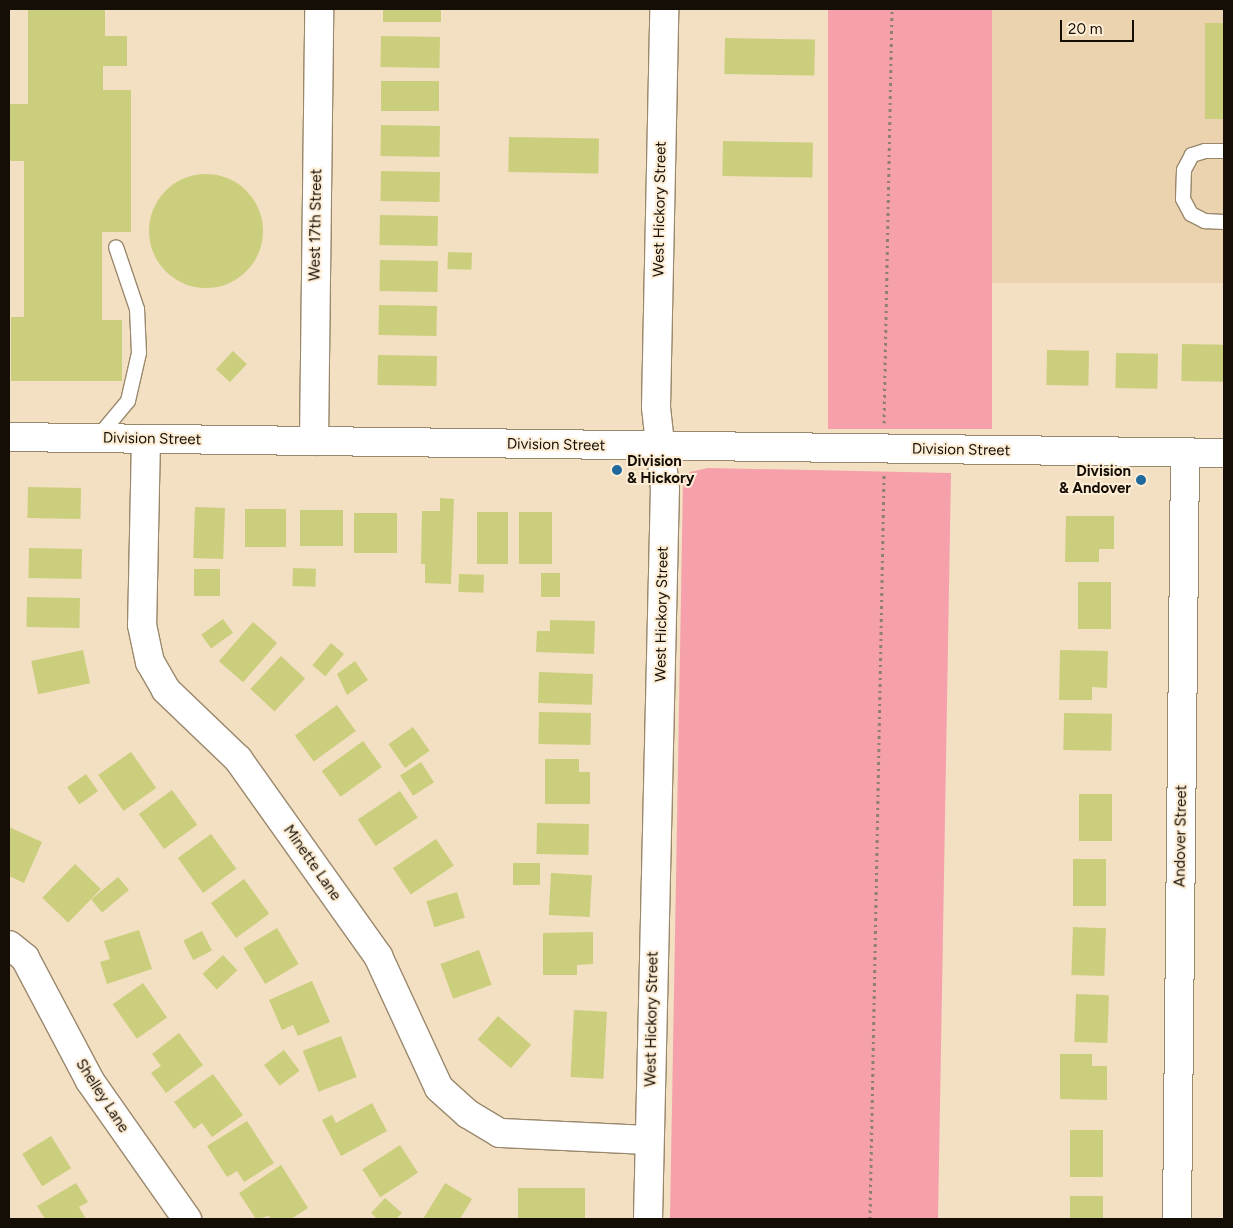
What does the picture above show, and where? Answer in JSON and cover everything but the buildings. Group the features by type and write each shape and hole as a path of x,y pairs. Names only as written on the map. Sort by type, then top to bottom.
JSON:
{"street":[{"name":"West 17th Street","path":"314,441 319,9"},
{"name":"West Hickory Street","path":"648,1219 648,1140 665,489 656,407 664,9"},
{"name":"Division Street","path":"9,437 1224,453"},
{"name":"Minette Lane","path":"146,438 142,624 150,662 166,690 238,759 378,956 440,1088 468,1114 500,1133 648,1140"},
{"name":"Andover Street","path":"1177,1219 1185,453"},
{"name":"Shelley Lane","path":"9,945 26,958 90,1082 188,1219"}],"lane":[{"path":"1224,151 1205,151 1192,155 1184,170 1183,199 1191,214 1205,222 1224,222"},
{"path":"97,438 128,401 139,353 137,309 116,247"}],"path":[{"path":"884,427 892,9"},
{"path":"870,1219 884,470"}],"shaded area":[{"path":"828,9 992,9 992,429 828,429"},
{"path":"992,9 1224,9 1224,283 992,283"},
{"path":"708,468 951,473 938,1219 670,1219 683,483 690,472"}],"place":[{"name":"Division & Hickory","path":"617,470"},
{"name":"Division & Andover","path":"1141,480"}]}
